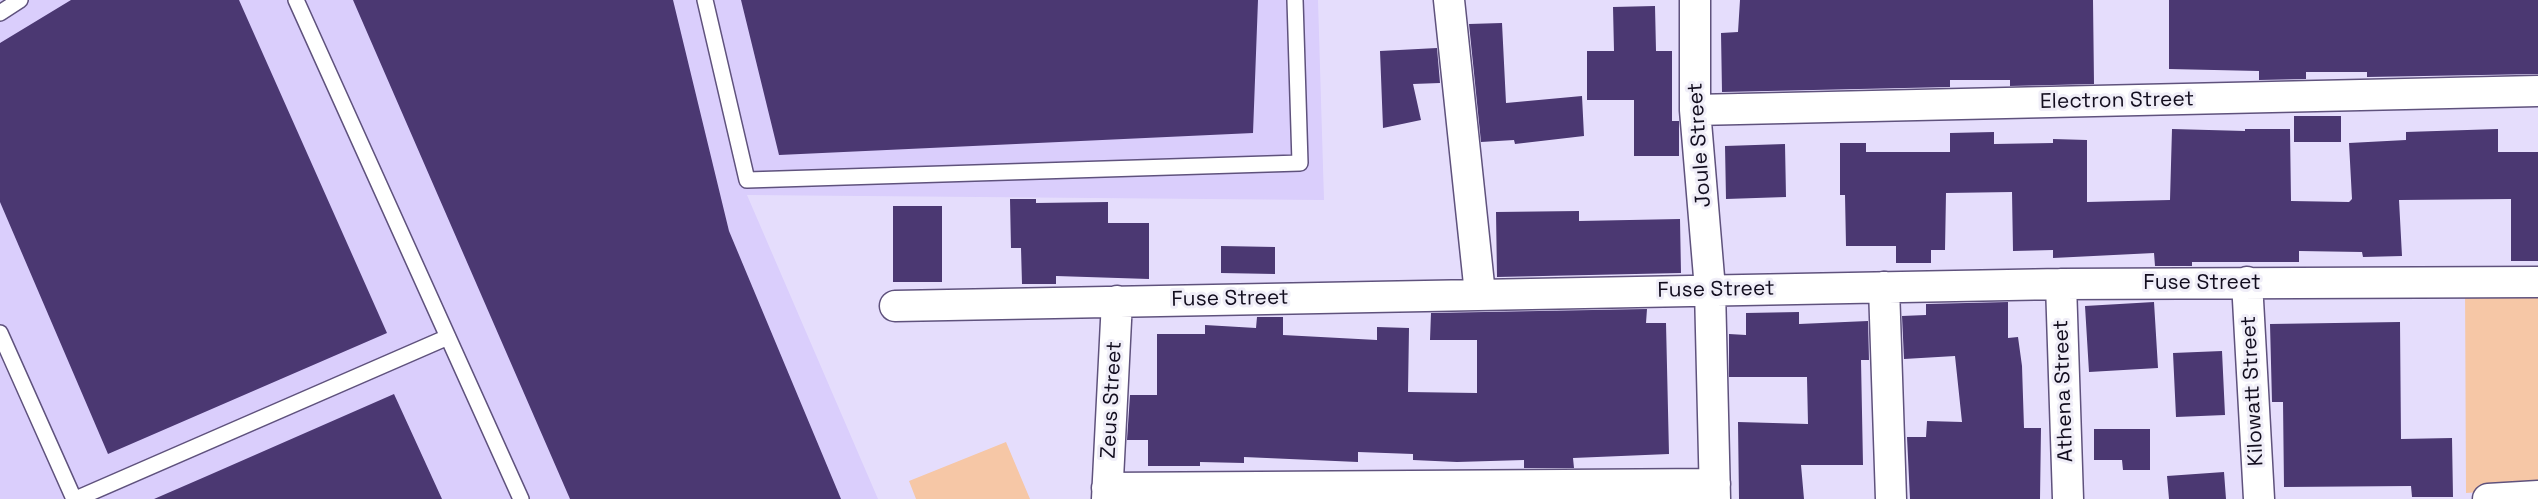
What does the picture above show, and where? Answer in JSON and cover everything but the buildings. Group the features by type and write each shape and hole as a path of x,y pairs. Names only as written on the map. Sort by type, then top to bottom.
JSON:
{"street":[{"path":"1449,0 1480,294"},
{"name":"Joule Street","path":"1695,0 1695,110 1710,289 1715,491"},
{"name":"Electron Street","path":"1695,110 2538,91"},
{"name":"Fuse Street","path":"895,306 1710,289 2247,282 2538,282"},
{"name":"Kilowatt Street","path":"2247,282 2259,499"},
{"name":"Athena Street","path":"2061,284 2068,499"},
{"path":"1884,287 1891,499"},
{"name":"Zeus Street","path":"1107,494 1117,301"},
{"path":"1107,494 1715,491"},
{"path":"2488,499 2538,496"}],"lane":[{"path":"0,13 20,0"},
{"path":"296,0 521,499"},
{"path":"705,0 747,180 1300,163 1295,0"},
{"path":"0,333 75,499 448,337"}],"shaded area":[{"path":"0,0 1318,0 1324,200 747,195 878,499 0,499"},
{"path":"2538,283 2538,488 2466,493 2465,284"},
{"path":"1006,442 1030,499 916,499 909,481"}]}
